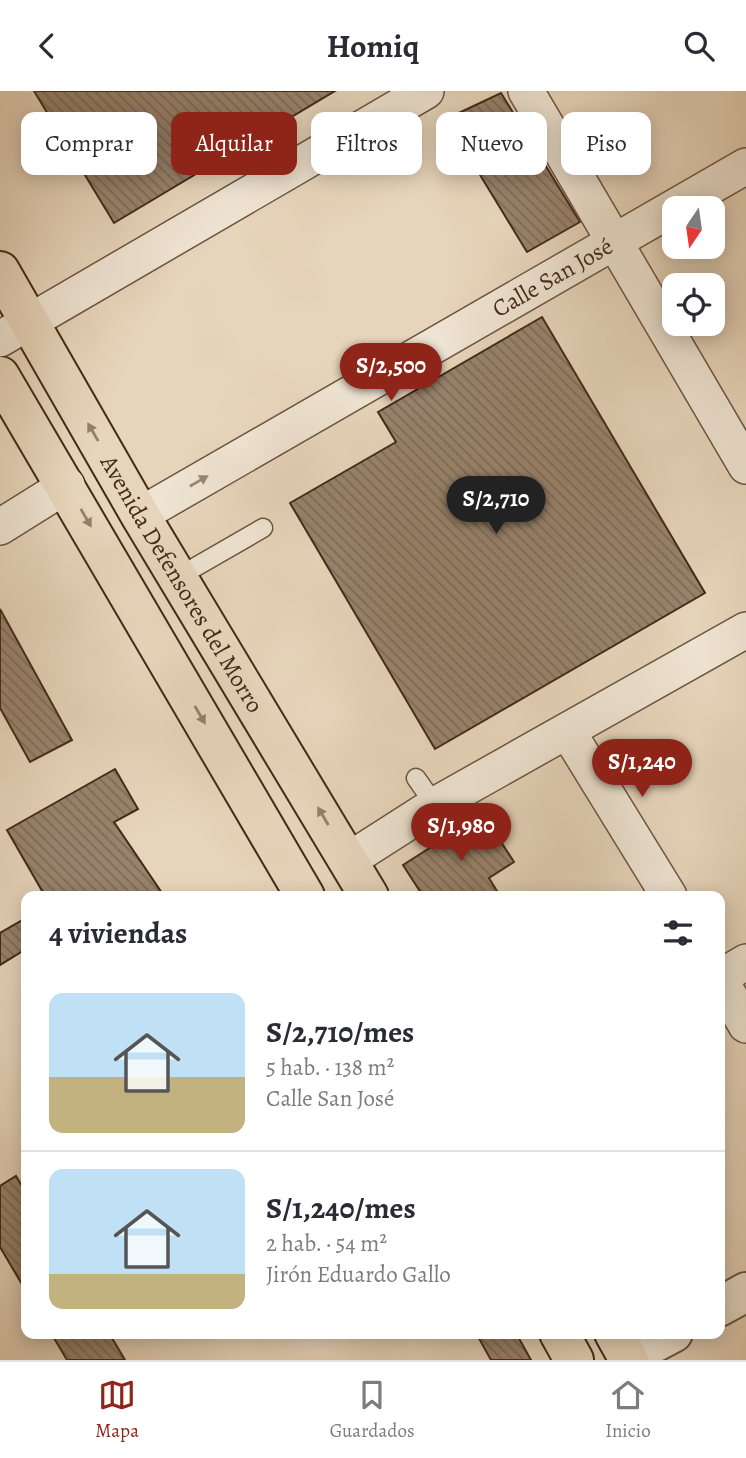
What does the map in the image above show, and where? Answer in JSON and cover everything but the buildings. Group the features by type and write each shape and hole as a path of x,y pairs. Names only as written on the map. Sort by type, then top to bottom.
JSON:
{"main road":[{"name":"Avenida Defensores del Morro","path":"0,271 15,330 140,516 366,891"},
{"name":"Avenida Defensores del Morro","path":"0,376 302,891"},
{"path":"562,1339 574,1360"}],"street":[{"path":"15,330 426,91"},
{"path":"526,91 746,466"},
{"name":"Calle San José","path":"140,516 746,166"},
{"path":"0,527 66,485"},
{"path":"349,860 426,792 568,732 746,630"},
{"path":"568,732 666,891"},
{"path":"725,975 746,963"},
{"path":"725,988 746,1025"},
{"path":"725,1304 746,1292"},
{"path":"623,1350 655,1339"}],"lane":[{"path":"178,577 263,528"}]}
